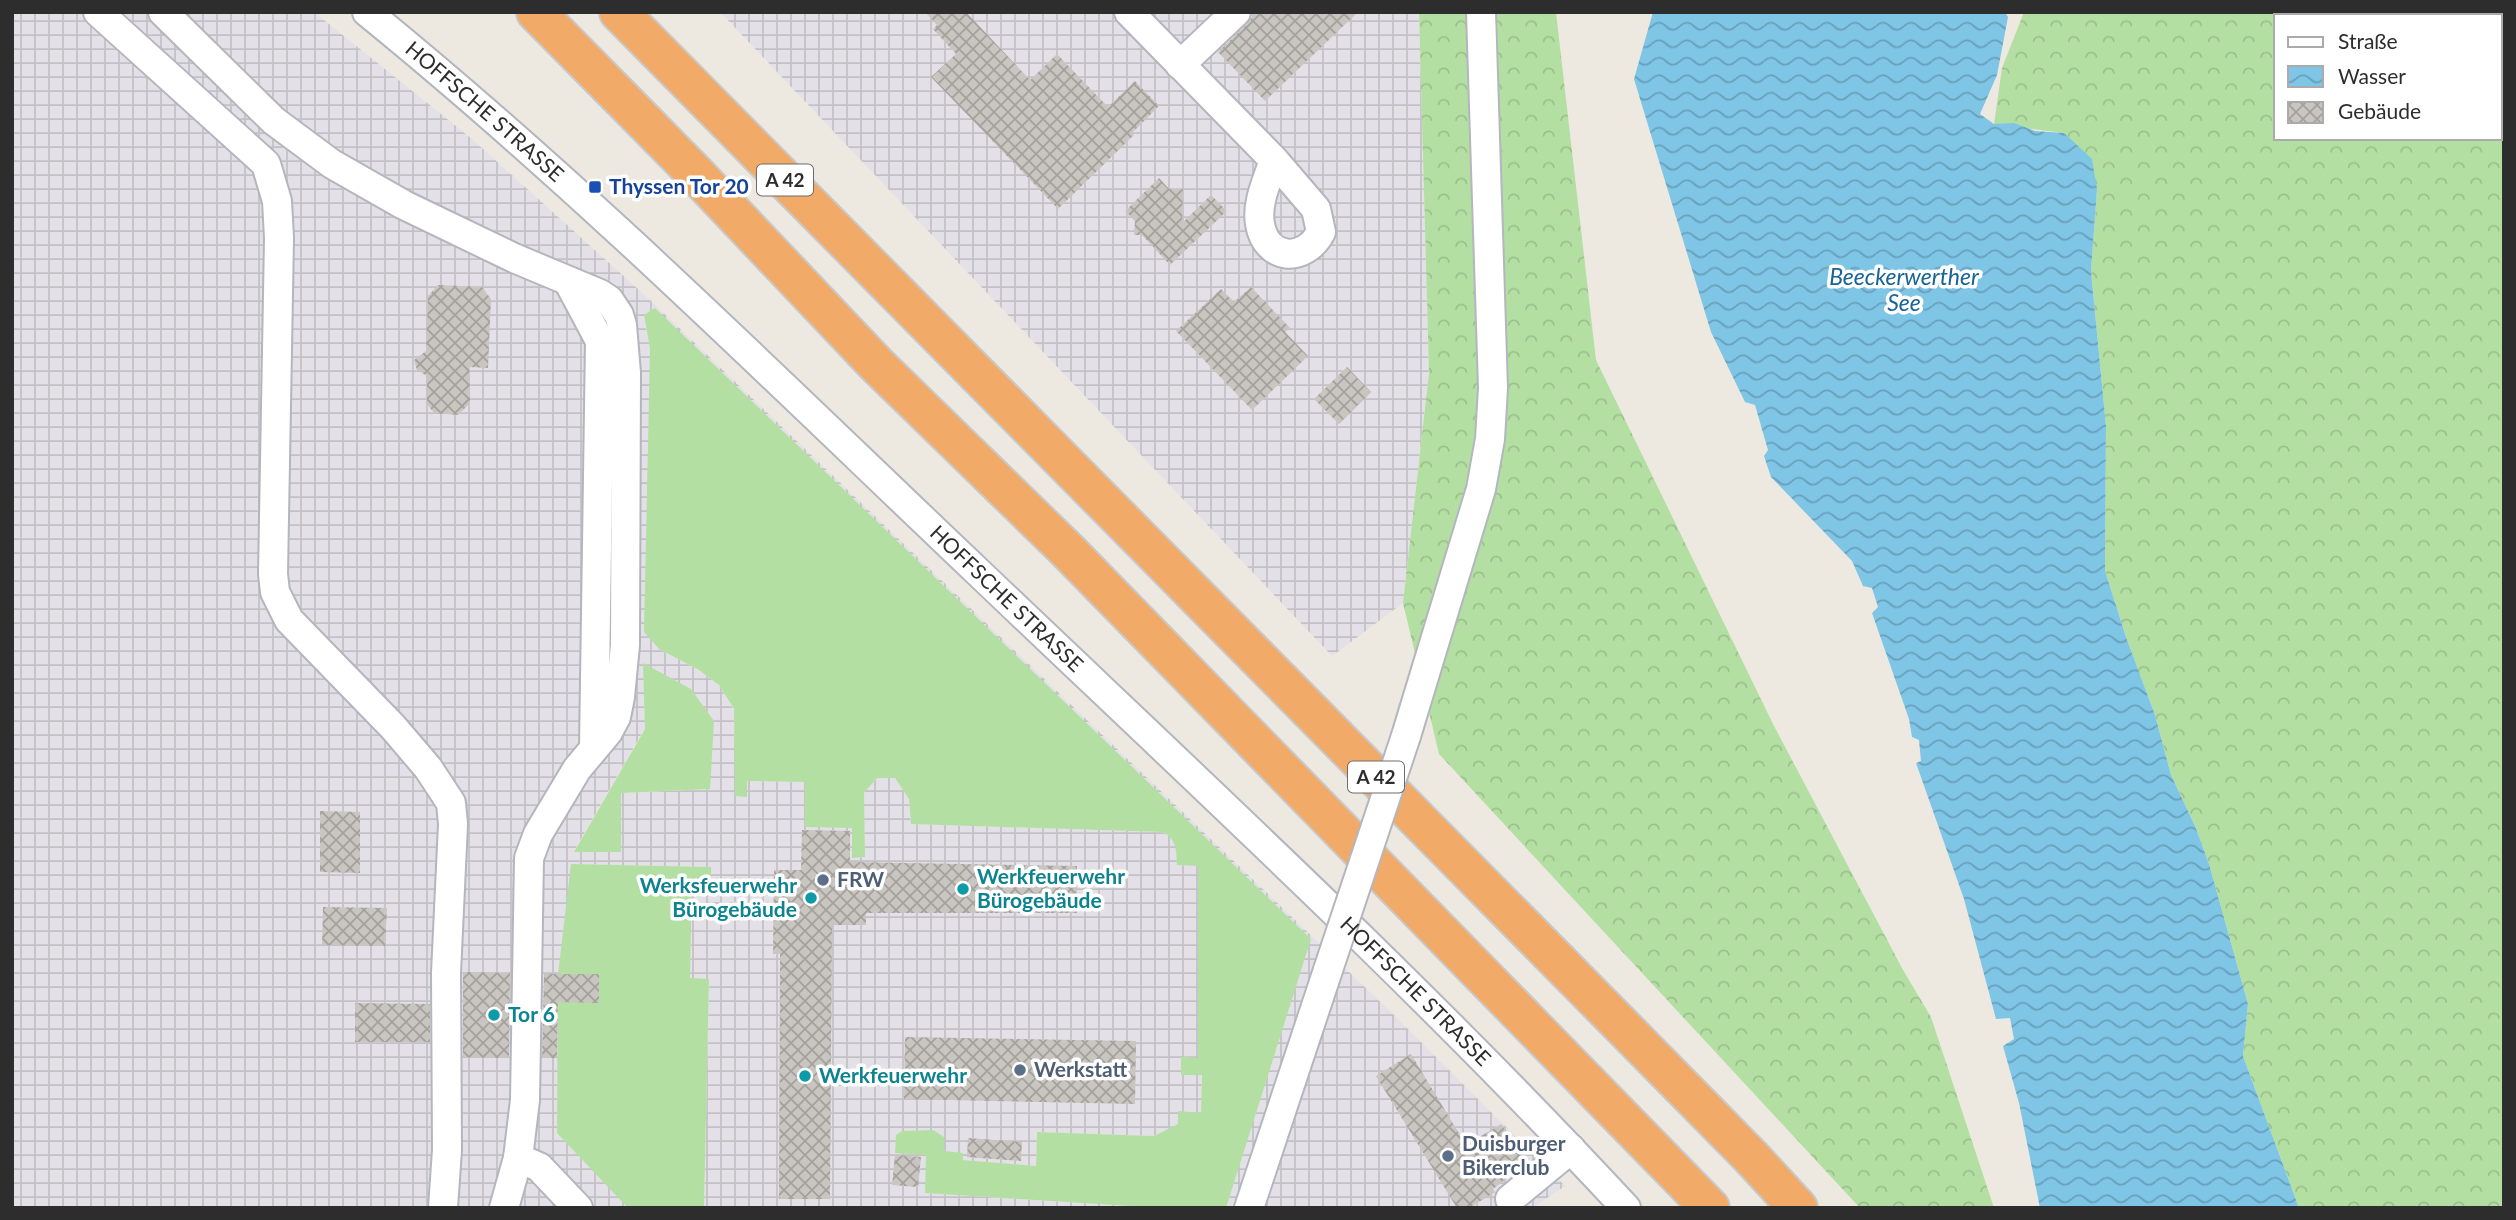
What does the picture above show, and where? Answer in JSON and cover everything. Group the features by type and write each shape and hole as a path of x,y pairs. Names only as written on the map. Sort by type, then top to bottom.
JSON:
{"highway":[{"name":"A 42","path":"536,12 693,171 876,363 1068,551 1710,1208"},
{"name":"A 42","path":"619,12 1675,1079 1798,1208"}],"street":[{"path":"98,12 266,164 277,201 279,238 273,574 275,592 299,633 393,727 428,768 452,803 446,973 447,1150 443,1208"},
{"path":"163,12 274,121 332,164 373,190 568,281 600,341 594,748 577,769 538,834 529,858 526,1100 518,1158 504,1208"},
{"name":"HOFFSCHE STRASSE","path":"367,12 505,129 652,262 1348,923 1572,1149 1626,1208"},
{"path":"1129,12 1274,160"},
{"path":"1180,65 1236,12"},
{"path":"1250,1208 1406,736 1481,489 1490,439 1493,388 1481,12"},
{"path":"198,103 215,63"},
{"path":"266,164 290,133"},
{"path":"1510,1199 1572,1149"},
{"path":"518,1158 539,1167 578,1208"}],"shaded area":[{"path":"12,12 314,12 472,139 649,299 1396,1017 1565,1186 1532,1208 1226,1208 1310,939 644,316 650,349 659,649 699,670 719,685 734,710 736,796 747,781 805,782 853,828 853,858 865,857 863,793 877,778 895,778 909,799 911,824 1163,832 1172,837 1176,847 1177,865 1199,866 1198,1059 1182,1057 1181,1074 1202,1075 1201,1113 1154,1136 1037,1132 1036,1166 927,1155 925,1193 1161,1208 704,1208 709,980 690,978 692,879 711,867 571,864 628,1208 12,1208","holes":["644,663 710,789 621,793 574,851 645,728"]},
{"path":"720,12 1419,12 1429,373 1403,603 1332,656"}],"green space":[{"path":"1419,12 1556,12 1596,360 1773,724 1903,970 1931,1017 1994,1208 1860,1208 1439,754 1403,603 1429,373"},
{"path":"2024,12 2504,12 2504,1208 2299,1208 2243,1056 2248,1004 2209,864 2171,775 2155,715 2105,571 2106,426 2091,271 2097,189 2064,133 1994,124 2002,68"},
{"path":"655,308 1311,939 1226,1208 1161,1208 925,1193 926,1155 895,1153 896,1135 902,1131 933,1130 944,1137 944,1151 963,1153 963,1160 1036,1166 1037,1132 1154,1136 1178,1124 1178,1111 1201,1113 1202,1075 1181,1075 1181,1057 1198,1058 1198,866 1177,865 1173,842 1163,832 911,824 909,799 895,778 877,778 864,793 865,857 852,858 852,828 805,827 805,782 747,781 747,797 735,796 734,709 719,685 699,670 659,649 644,632 650,349 644,315"},
{"path":"643,663 691,689 714,721 710,789 621,793 621,852 574,852 645,729"},
{"path":"571,864 711,867 711,878 692,879 690,978 709,979 704,1208 628,1208 557,1133 558,974"}],"water":[{"name":"Beeckerwerther See","path":"1653,12 2005,12 2008,17 1997,75 1980,114 1994,124 2014,123 2035,131 2064,133 2092,159 2097,189 2091,271 2106,426 2105,571 2155,715 2171,775 2209,864 2248,1004 2243,1056 2299,1208 2040,1208 2019,1103 2003,1046 2014,1039 2010,1018 1996,1019 1964,899 1916,763 1921,761 1919,740 1912,737 1909,719 1872,613 1878,607 1872,588 1863,586 1852,561 1771,477 1764,456 1768,450 1755,405 1745,402 1711,332 1634,79"}],"building":[{"path":"925,12 966,12 1030,80 1057,54 1108,107 1135,81 1159,106 1132,133 1134,135 1058,209 931,77 956,54 933,29 937,25"},
{"path":"1256,12 1358,12 1265,101 1218,52"},
{"path":"1159,178 1169,189 1183,189 1182,223 1211,195 1227,211 1170,265 1142,235 1134,235 1135,221 1125,211"},
{"path":"438,285 482,287 491,299 488,368 469,367 470,403 458,415 434,413 427,404 427,376 417,370 414,360 426,351 428,296"},
{"path":"1251,287 1290,328 1285,332 1308,356 1252,410 1176,331 1221,289 1234,302"},
{"path":"1347,367 1371,392 1339,424 1314,399"},
{"path":"320,811 360,812 360,873 320,872"},
{"path":"802,830 850,831 850,862 1077,866 1077,913 866,913 866,925 832,925 830,1199 779,1199 780,954 773,954 774,870 801,870"},
{"path":"323,907 387,908 385,946 322,945"},
{"path":"463,972 510,973 509,1058 463,1057"},
{"path":"544,974 599,974 599,1003 558,1002 557,1058 542,1058"},
{"path":"355,1003 430,1004 430,1042 355,1042"},
{"name":"Werkstatt","path":"905,1037 1136,1041 1135,1104 904,1099"},
{"path":"1411,1054 1466,1145 1501,1124 1527,1163 1493,1189 1495,1192 1469,1208 1457,1208 1376,1076"},
{"path":"968,1138 1022,1142 1021,1161 967,1157"},
{"path":"895,1155 921,1157 918,1187 892,1185"}],"place":[{"name":"Thyssen Tor 20","path":"595,187"},
{"name":"FRW","path":"823,880"},
{"name":"Werkfeuerwehr Bürogebäude","path":"963,889"},
{"name":"Werksfeuerwehr Bürogebäude","path":"811,898"},
{"name":"Tor 6","path":"494,1015"},
{"name":"Werkstatt","path":"1020,1070"},
{"name":"Werkfeuerwehr","path":"805,1076"},
{"name":"Duisburger Bikerclub","path":"1448,1156"}]}
